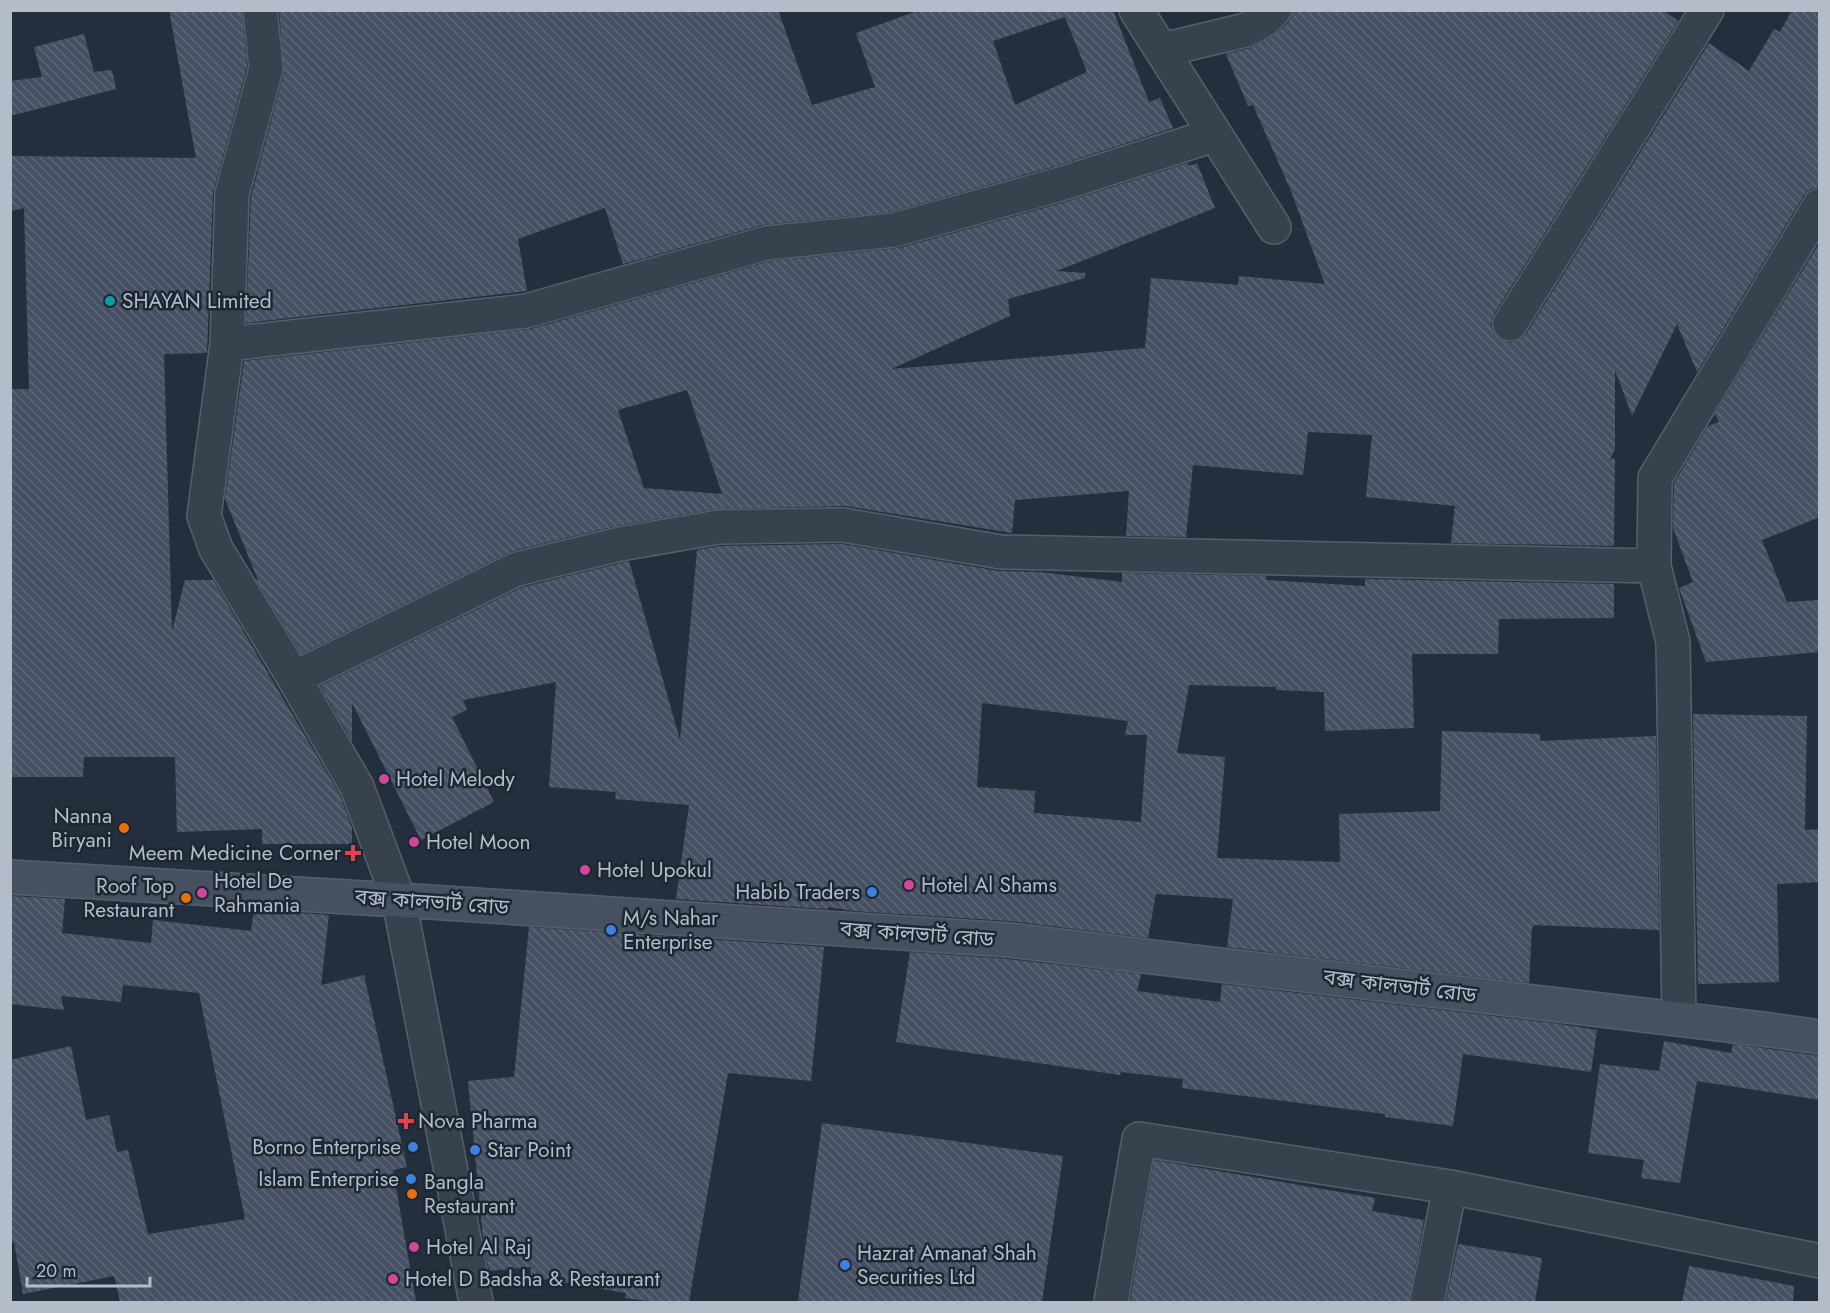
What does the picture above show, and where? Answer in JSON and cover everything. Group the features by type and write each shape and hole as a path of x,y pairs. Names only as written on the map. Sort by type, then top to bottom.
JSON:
{"street":[{"path":"260,10 266,68 232,194 226,344 204,516 216,549 357,787 399,900 476,1302"},
{"path":"1136,10 1274,227"},
{"path":"1162,50 1246,30 1264,20 1274,10"},
{"path":"1510,324 1707,10"},
{"path":"226,344 526,312 767,243 894,230 1057,185 1214,135"},
{"path":"1679,1019 1673,642 1654,566 1655,478 1820,205"},
{"path":"294,678 517,569 620,544 719,527 843,525 1001,552 1654,566"},
{"name":"বক্স কালভার্ট রোড","path":"10,877 1009,940 1820,1037"},
{"path":"1111,1302 1139,1139 1450,1187 1820,1262"},
{"path":"1427,1302 1450,1187"}],"building":[{"path":"169,10 242,10 247,66 213,193 207,353 164,354 172,631 185,580 213,580 340,795 352,828 352,844 262,844 262,829 177,832 175,757 84,757 83,777 10,777 10,389 29,389 24,208 10,211 10,156 196,158"},
{"path":"279,10 778,10 812,105 875,87 856,33 920,10 1113,10 1149,102 1160,98 1173,128 1052,167 891,212 762,225 623,264 605,208 518,239 527,291 246,323 251,197 284,72","holes":["1065,17 1087,72 1015,105 993,41"]},
{"path":"1292,10 1663,10 1678,21 1494,314 1491,324 1494,333 1501,340 1510,343 1526,334 1709,43 1749,71 1774,29 1780,32 1792,10 1820,10 1820,186 1810,189 1804,195 1697,372 1677,324 1632,416 1615,370 1615,449 1610,460 1615,458 1614,546 1451,543 1455,506 1366,497 1372,435 1308,432 1303,475 1193,465 1186,537 1126,536 1129,491 1015,500 1012,533 846,506 716,509 616,526 512,551 301,654 256,580 258,580 225,499 244,361 531,329 771,261 899,248 1062,203 1188,163 1189,166 1197,163 1215,208 1057,271 1085,273 1085,278 1008,299 1010,316 891,369 1145,348 1151,278 1238,285 1239,276 1325,284 1291,191 1253,105 1248,106 1226,54 1251,48 1273,36 1288,23","holes":["687,390 722,494 644,488 618,410"]},
{"path":"84,34 94,72 112,70 116,89 10,116 10,81 42,77 34,47"},
{"path":"1820,242 1820,517 1762,540 1787,602 1820,600 1820,652 1706,662 1679,588 1693,582 1673,528 1674,483 1708,426 1719,422 1715,414"},
{"path":"842,544 998,571 1040,572 1122,582 1122,573 1266,576 1266,580 1365,586 1365,579 1614,584 1614,618 1499,619 1498,654 1412,654 1414,728 1325,731 1324,692 1276,690 1276,687 1189,685 1177,753 1225,757 1217,858 1340,862 1339,814 1440,811 1442,731 1540,734 1540,741 1656,736 1659,930 1534,925 1532,927 1529,983 1227,947 1233,899 1156,894 1148,938 1010,921 854,911 828,907 828,909 676,899 689,805 615,799 616,792 549,787 556,682 463,700 467,710 452,717 494,802 421,840 352,703 352,741 320,686 523,587 629,561 680,740 697,550 721,546","holes":["982,703 1128,721 1125,735 1147,735 1141,822 1034,813 1035,791 977,787"]},
{"path":"1693,714 1807,716 1805,830 1820,829 1820,882 1777,884 1779,982 1698,984"},
{"path":"10,896 65,899 62,933 151,943 153,920 251,931 254,910 329,915 321,985 364,975 407,1167 393,1170 416,1302 120,1302 114,1276 23,1294 14,1242 10,1243 10,1060 71,1046 86,1120 109,1115 117,1152 128,1150 148,1234 245,1219 199,993 123,985 121,1002 61,996 64,1010 10,1004"},
{"path":"529,927 824,947 811,1081 728,1073 689,1302 655,1302 625,1298 626,1293 530,1277 531,1267 489,1271 483,1238 468,1081 514,1077"},
{"path":"910,952 1007,959 1141,974 1137,991 1220,1002 1222,984 1597,1030 1591,1072 1463,1054 1453,1126 1385,1117 1385,1114 1182,1088 1183,1079 1121,1072 1120,1075 896,1042"},
{"path":"1664,1041 1731,1053 1733,1044 1820,1056 1820,1100 1697,1081 1680,1183 1641,1178 1644,1160 1588,1153 1600,1064 1659,1071"},
{"path":"822,1123 1063,1156 1042,1302 798,1302"},
{"path":"1154,1160 1375,1198 1372,1211 1424,1220 1409,1302 1130,1302"},
{"path":"1458,1244 1542,1258 1535,1302 1446,1302"},
{"path":"1689,1266 1794,1286 1793,1302 1682,1302"}],"place":[{"name":"SHAYAN Limited","path":"110,301"},
{"name":"Hotel Melody","path":"384,779"},
{"name":"Nanna Biryani","path":"124,828"},
{"name":"Hotel Moon","path":"414,842"},
{"name":"Meem Medicine Corner","path":"353,853"},
{"name":"Hotel Upokul","path":"585,870"},
{"name":"Hotel Al Shams","path":"909,885"},
{"name":"Habib Traders","path":"872,892"},
{"name":"Hotel De Rahmania","path":"202,893"},
{"name":"Roof Top Restaurant","path":"186,898"},
{"name":"M/s Nahar Enterprise","path":"611,930"},
{"name":"Nova Pharma","path":"406,1121"},
{"name":"Borno Enterprise","path":"413,1147"},
{"name":"Star Point","path":"475,1150"},
{"name":"Islam Enterprise","path":"411,1179"},
{"name":"Bangla Restaurant","path":"412,1194"},
{"name":"Hotel Al Raj","path":"414,1247"},
{"name":"Hazrat Amanat Shah Securities Ltd","path":"845,1265"},
{"name":"Hotel D Badsha & Restaurant","path":"393,1279"}]}
